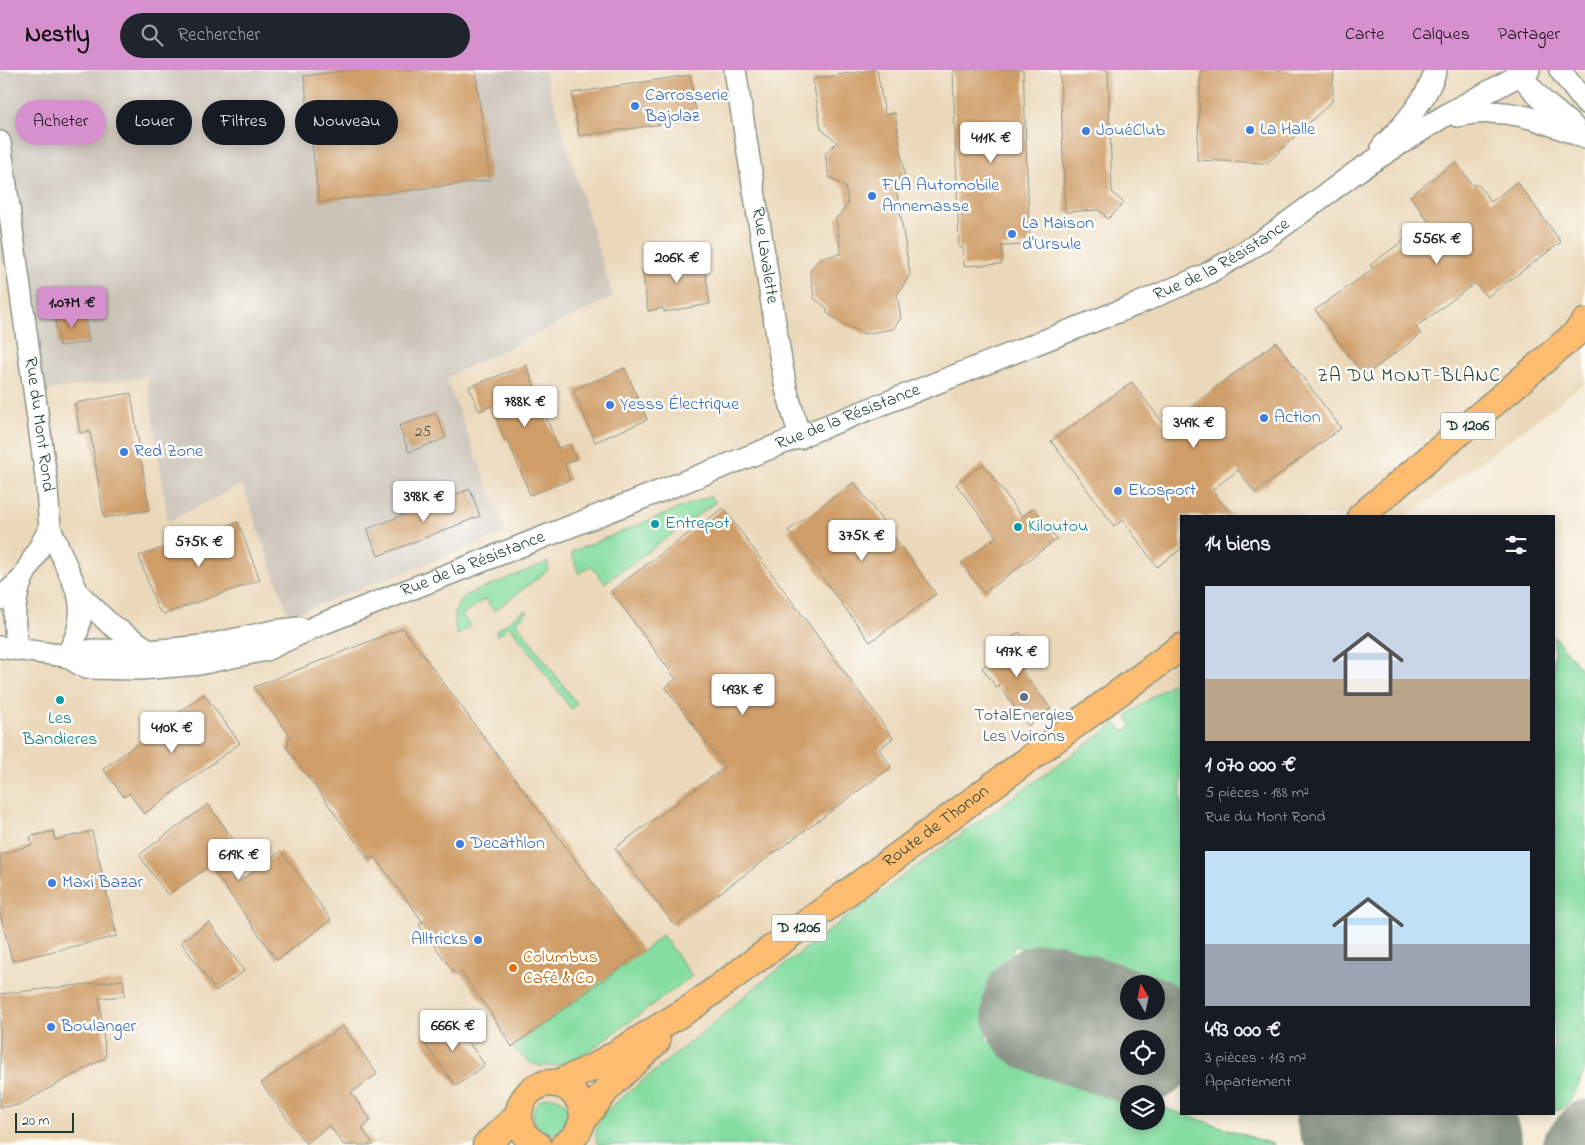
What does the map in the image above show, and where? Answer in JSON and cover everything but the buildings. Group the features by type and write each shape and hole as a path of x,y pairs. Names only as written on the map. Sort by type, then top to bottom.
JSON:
{"main road":[{"name":"D 1206","path":"1362,515 1581,328"},
{"name":"Route de Thonon","path":"518,1115 520,1105 528,1093 541,1085 555,1084 589,1069 692,1007 1180,648"},
{"name":"Route de Thonon","path":"578,1135 609,1088 692,1007"},
{"path":"555,1084 565,1087 576,1096 583,1110 578,1135"},
{"path":"486,1145 518,1115 523,1132 527,1138 538,1145"}],"street":[{"name":"Rue Lavalette","path":"735,70 781,361 786,388 800,438"},
{"name":"Rue de la Résistance","path":"1359,170 1400,129 1424,95 1436,70"},
{"path":"1560,70 1585,103"},
{"name":"Rue de la Résistance","path":"66,656 86,668 150,668 200,664 266,650 319,625 800,438 1135,305 1205,275 1261,242 1359,170 1438,120 1522,72"},
{"path":"1522,72 1542,100 1585,137"},
{"path":"1438,120 1478,112 1513,113 1538,119 1585,137"},
{"name":"Rue du Mont Rond","path":"0,142 46,477 50,528 78,593 81,609 80,626 75,642 66,656"},
{"path":"10,648 15,636 16,599 22,579 50,528"},
{"path":"0,599 22,579"},
{"name":"Rue du Mont Rond","path":"78,593 111,625 149,650"},
{"name":"Rue de la Résistance","path":"10,648 66,656 93,650 149,650 204,646 274,631 319,625"}],"shaded area":[{"path":"0,70 544,70 613,297 446,378 506,533 289,616 242,484 168,522 147,377 34,392 16,261 0,263"},
{"path":"544,70 1585,70 1585,383 1409,515 1180,515 1180,678 856,910 745,995 727,1012 607,1110 596,1141 598,1145 0,1145 0,263 16,261 147,377 168,521 242,484 289,616 506,533 446,378 613,297"}],"green space":[{"path":"710,496 716,502 605,583 591,566 579,574 571,552"},
{"path":"548,562 548,570 494,611 485,599 462,615 470,626 458,635 455,625 455,614 459,603 466,595"},
{"path":"523,611 528,612 516,622 577,704 571,709 510,626 497,636 496,631"},
{"path":"1555,637 1585,674 1585,1068 1570,1100 1560,1110 1555,1112"},
{"path":"1180,678 1180,989 1165,983 1165,975 1126,975 1082,954 1045,943 1041,953 1014,946 985,1040 1006,1046 1003,1054 1120,1093 1120,1130 1165,1130 1165,1108 1180,1113 1180,1115 1186,1115 1275,1145 598,1145 596,1130 607,1110 727,1012 745,995 856,910 1116,723 1123,731 1131,727 1127,715"},
{"path":"662,935 692,976 591,1050 572,1060 556,1065 541,1066 528,1061 512,1047 643,951"},
{"path":"551,1097 558,1098 564,1102 568,1108 568,1122 564,1128 558,1132 551,1133 544,1132 538,1128 534,1122 533,1115 534,1108 538,1102 544,1098"}],"taxiway":[{"path":"1568,1145 1585,1126"}],"runway":[{"path":"1048,1009 1120,1033"},
{"path":"1365,1115 1456,1145"}],"place":[{"name":"Carrosserie Bajolaz","path":"635,106"},
{"name":"La Halle","path":"1250,130"},
{"name":"JouéClub","path":"1086,131"},
{"name":"FLA Automobile Annemasse","path":"872,196"},
{"name":"La Maison d'Ursule","path":"1012,234"},
{"name":"Yesss Électrique","path":"610,405"},
{"name":"Action","path":"1264,418"},
{"name":"Red Zone","path":"124,452"},
{"name":"Ekosport","path":"1118,491"},
{"name":"Entrepot","path":"655,524"},
{"name":"Kiloutou","path":"1018,527"},
{"name":"TotalEnergies Les Voirons","path":"1024,697"},
{"name":"Les Bandieres","path":"60,700"},
{"name":"Decathlon","path":"460,844"},
{"name":"Maxi Bazar","path":"52,883"},
{"name":"Alltricks","path":"478,940"},
{"name":"Columbus Café & Co","path":"513,968"},
{"name":"Boulanger","path":"51,1027"}],"district":[{"name":"ZA DU MONT-BLANC","path":"1409,376"}]}
